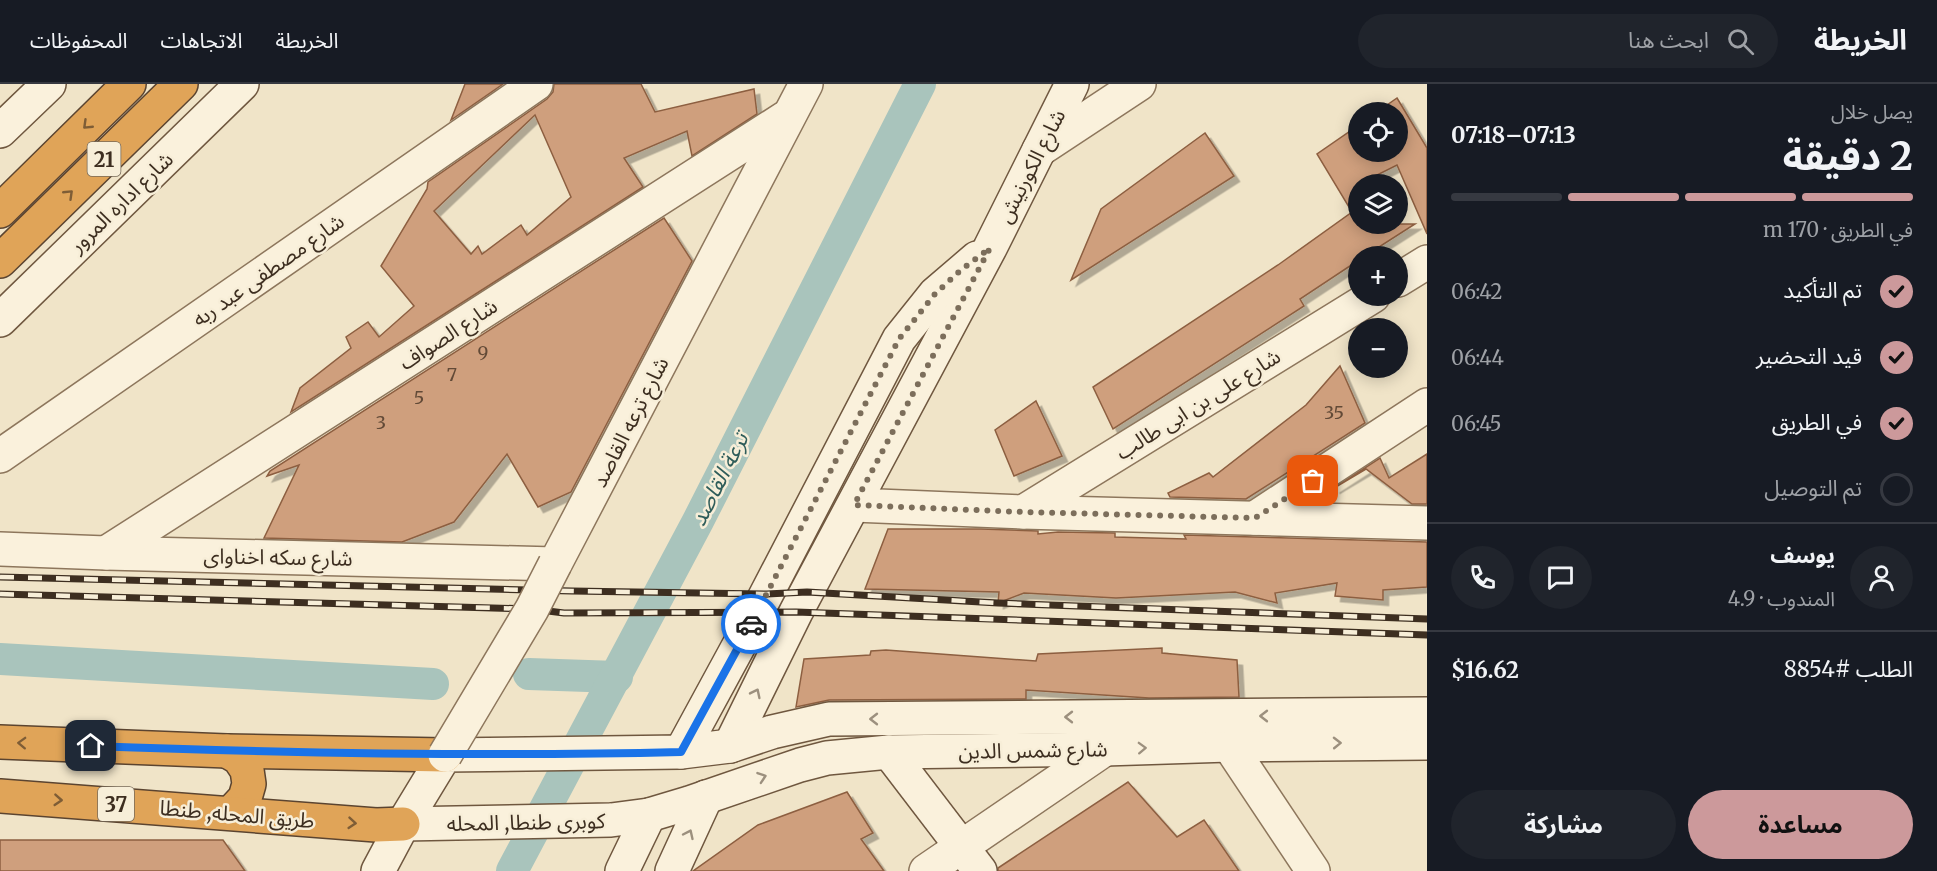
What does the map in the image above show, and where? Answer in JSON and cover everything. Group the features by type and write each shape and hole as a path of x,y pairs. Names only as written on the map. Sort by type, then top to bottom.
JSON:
{"highway":[{"name":"21","path":"3,208 129,84"},
{"name":"21","path":"0,261 181,84"},
{"path":"0,742 227,751 445,755"},
{"path":"227,751 239,758 247,770 249,784 245,798 231,813"},
{"name":"طريق المحله, طنطا","path":"1,797 376,825 403,825"}],"street":[{"path":"0,131 49,84"},
{"name":"شارع اداره المرور","path":"0,320 242,84"},
{"name":"شارع مصطفى عبد ربه","path":"0,456 536,84"},
{"name":"شارع ترعه القاصد","path":"378,871 532,609 806,84"},
{"name":"شارع الكورنيش","path":"730,746 796,612 990,248 1072,84"},
{"path":"1039,150 1139,84"},
{"name":"شارع الصواف","path":"106,553 789,115"},
{"name":"شارع الكورنيش","path":"681,752 756,614 899,339 935,294 990,248"},
{"path":"1408,274 1427,262"},
{"name":"شارع على بن ابى طالب","path":"1023,512 1356,306"},
{"path":"1255,518 1427,405"},
{"path":"854,505 1427,523"},
{"name":"شارع سكه اخناواى","path":"0,549 555,564"},
{"name":"شارع شمس الدين","path":"649,815 792,767 827,758 889,752 1229,745 1389,728 1427,714"},
{"name":"شارع شمس الدين","path":"681,752 730,746 772,732 829,719 1389,728 1427,743"},
{"path":"1229,745 1312,871"},
{"path":"926,871 972,859 1105,749"},
{"path":"445,755 681,752"},
{"path":"889,752 972,859"},
{"path":"672,871 706,797"},
{"path":"622,871 649,815"},
{"name":"كوبرى طنطا, المحله","path":"403,825 611,820 649,815"}],"building":[{"path":"465,84 503,84 451,120"},
{"path":"554,84 641,84 655,112 754,89 757,114 692,156 687,131 624,158 643,187 291,412 300,388 351,348 346,337 368,322 379,337 414,306 381,266 427,189 428,182 547,99 553,92","holes":["535,115 571,197 527,235 521,225 482,254 478,246 471,254 434,211"]},
{"path":"1408,116 1427,148 1427,234 1408,190 1408,174 1401,174 1397,165 1379,174 1348,174 1348,205 1317,154 1348,133 1348,162 1408,162"},
{"path":"1205,133 1234,176 1071,280 1101,209"},
{"path":"1348,215 1348,234 1399,234 1381,246 1348,246 1348,267 1300,299 1304,306 1113,429 1093,387 1278,265"},
{"path":"664,218 692,261 571,492 538,507 507,454 454,522 402,542 264,538 299,465 267,476 270,471"},
{"path":"1340,366 1365,423 1246,499 1170,497 1168,493 1209,473 1213,477 1306,405"},
{"path":"1036,401 1062,456 1014,476 995,430"},
{"path":"1427,454 1427,504 1412,504 1366,469 1334,488 1380,458 1389,478"},
{"path":"888,529 981,529 1038,531 1038,534 1115,533 1115,537 1186,539 1184,535 1427,542 1427,587 1383,590 1383,600 1335,596 1337,583 1275,593 1277,603 1235,592 1116,598 1024,593 998,603 999,592 865,589"},
{"path":"1162,648 1162,653 1237,660 1239,697 1149,698 1026,690 1026,699 829,700 796,707 804,659 870,655 871,651 886,650 1036,661 1038,654"},
{"path":"1128,782 1177,837 1204,820 1239,871 998,871 998,868"},
{"path":"847,792 873,833 861,839 884,871 693,871 758,825"},
{"path":"0,840 223,840 245,871 0,871"}],"waterway":[{"name":"ترعة القاصد","path":"512,871 698,521 920,84"},
{"path":"0,659 433,684"},
{"path":"529,674 617,677"}],"railway":[{"path":"0,577 572,591 767,594 807,592 998,603 1427,619"},
{"path":"0,594 532,609 564,613 796,612 1427,635"}],"way so far":[{"path":"751,624 899,339 935,294 990,248 854,505 1255,518 1313,481"}],"route":[{"path":"91,746 445,755 681,752 751,624"}]}
